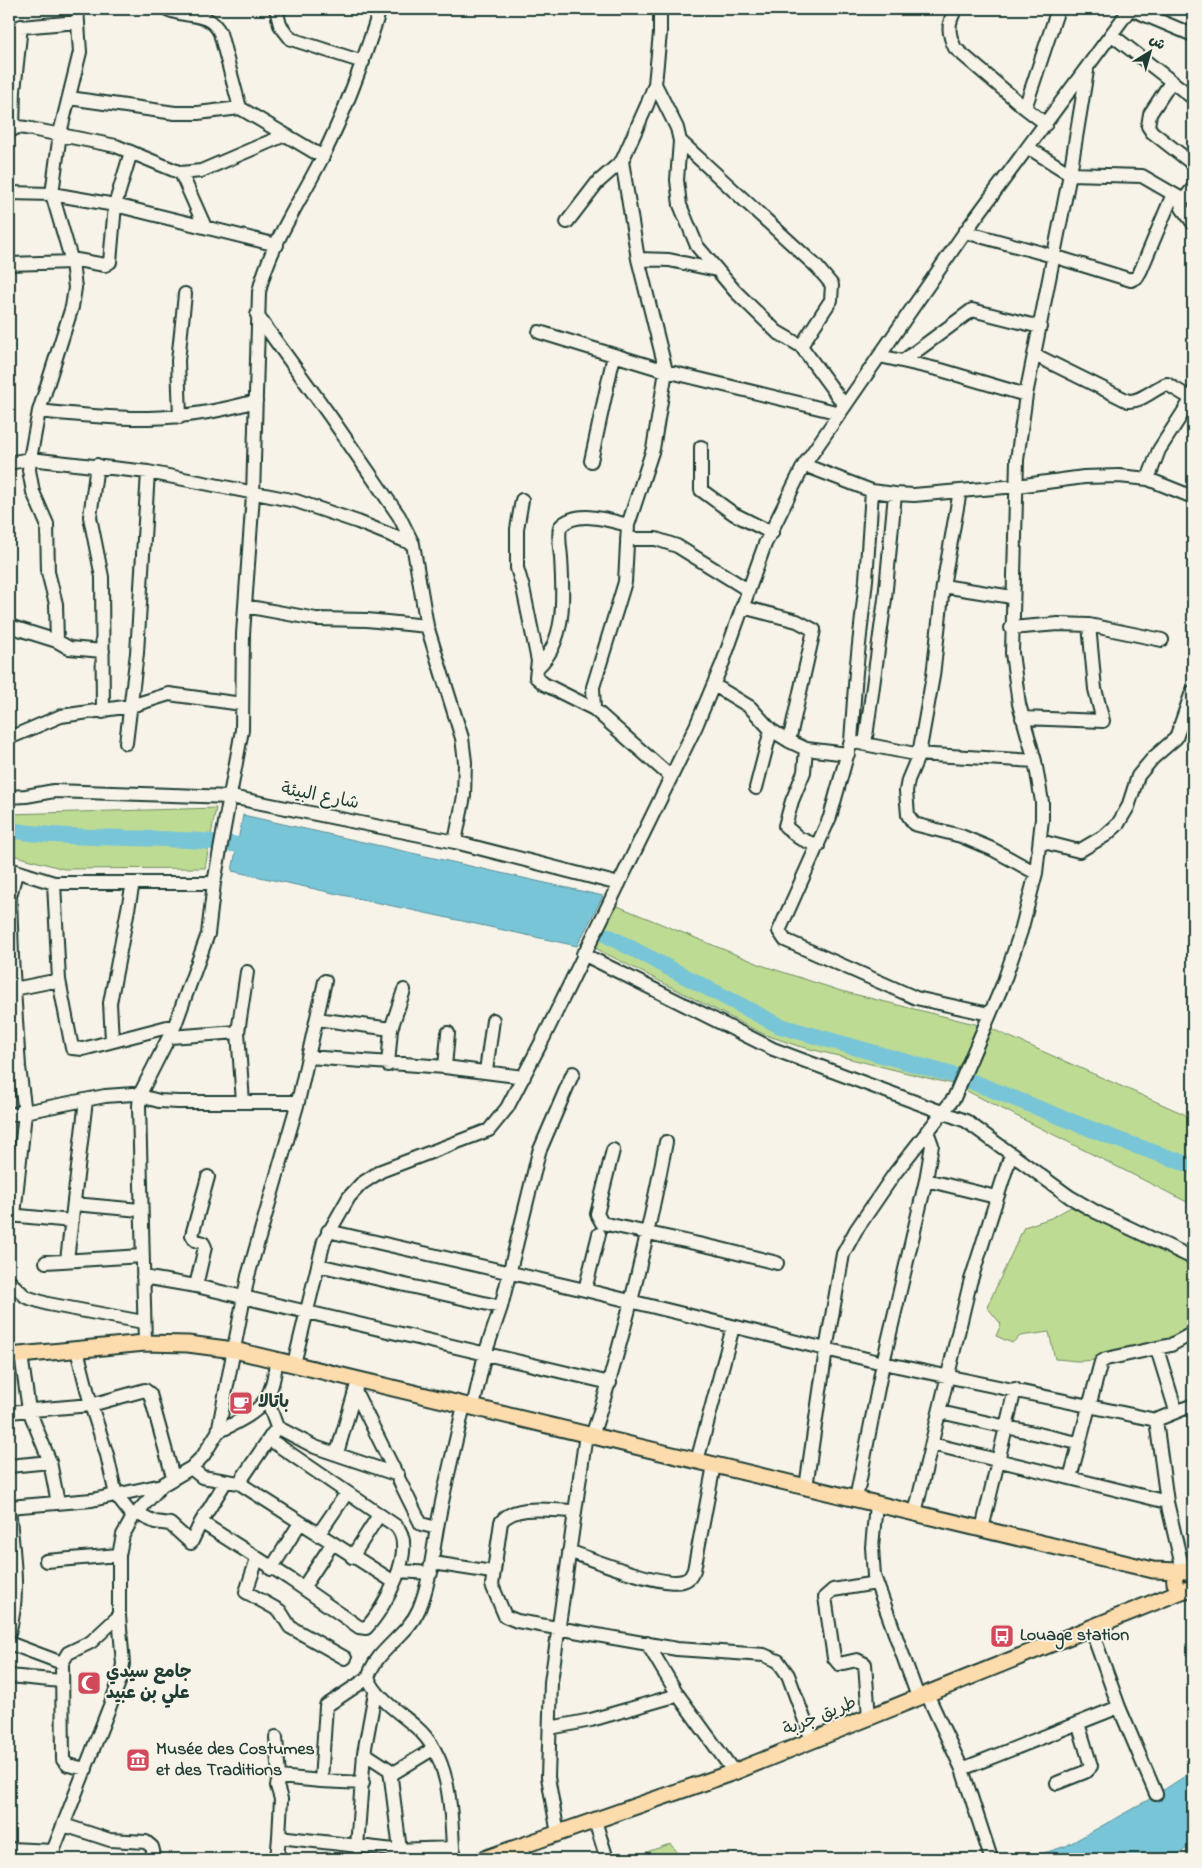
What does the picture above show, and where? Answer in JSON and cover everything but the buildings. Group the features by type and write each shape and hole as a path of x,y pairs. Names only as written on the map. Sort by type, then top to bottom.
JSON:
{"main road":[{"path":"15,1355 145,1343 188,1344 234,1350 294,1364 357,1385 468,1406 1153,1570 1167,1576 1186,1577"},
{"name":"طريق جربة","path":"484,1859 523,1853 558,1834 734,1772 869,1718 1165,1596 1186,1577"}],"street":[{"path":"167,9 185,15 209,18 215,23 220,33 240,108"},
{"path":"276,9 280,25 291,39 363,62"},
{"path":"145,1343 138,1128 140,1094 170,1037 208,934 214,883 242,730 245,606 253,495 257,315 262,277 323,156 363,62 380,9"},
{"path":"567,222 597,183 622,161 656,84 660,9"},
{"path":"956,9 949,25 948,35 955,48 1046,124"},
{"path":"1025,108 1058,9"},
{"path":"294,1364 328,1231 349,1198 372,1176 398,1164 489,1130 507,1108 619,884 714,685 748,590 804,465 965,232 1130,9 1193,35"},
{"path":"58,641 56,604 48,572 47,524 33,492 29,470 39,411 72,307 75,288 72,261 52,194 60,133 80,52 78,15 15,27 11,130 26,128 60,133 116,146 181,173 191,173 209,168 285,136"},
{"path":"1112,35 1193,98"},
{"path":"806,1487 826,1350 843,1254 856,1230 895,1173 954,1098 1003,984 1021,931 1036,873 1042,802 1035,761 1022,718 1012,654 1011,628 1017,460 1026,394 1070,174 1088,68"},
{"path":"1171,82 1150,114 1148,126 1152,132 1193,164"},
{"path":"656,84 677,128 680,140 678,180 680,206 697,246 735,291 777,332 801,346 842,410"},
{"path":"69,98 175,113 198,113 240,108 285,136 323,156"},
{"path":"680,140 817,267 832,285 831,300 801,346"},
{"path":"1029,148 1070,174 1142,176 1156,182 1176,196 1193,223"},
{"path":"9,264 72,261 109,264 115,205 131,152"},
{"path":"594,709 593,687 625,582 628,525 653,449 666,371 638,259 622,161"},
{"path":"181,173 205,227"},
{"path":"1176,196 1186,197 1193,188"},
{"path":"9,193 52,194 115,205 277,245"},
{"path":"965,232 1053,256 1125,280 1137,277 1176,196"},
{"path":"638,259 669,260 717,270"},
{"path":"180,417 178,361 185,294"},
{"path":"902,361 972,310 1040,327"},
{"path":"257,315 372,477 403,523 413,544 427,626 462,738 465,762 464,796 455,842"},
{"path":"539,332 666,371 842,410"},
{"path":"591,461 614,355"},
{"path":"1035,355 1128,401 1133,402 1167,384 1193,398 1158,450 1148,479"},
{"path":"880,356 1026,394"},
{"path":"39,411 108,418 180,417 208,414 256,401"},
{"path":"701,446 700,482 702,490 734,514 772,533"},
{"path":"9,463 30,459 148,472 209,483 253,495 296,501 413,544"},
{"path":"804,465 872,490 895,494 1017,486 1084,477 1126,476 1148,479 1193,497"},
{"path":"97,466 90,517 102,577 103,712"},
{"path":"126,743 137,652 148,472"},
{"path":"872,490 866,580 849,747 834,805 818,846 781,925 780,936 916,998 989,1014"},
{"path":"960,491 943,586 933,676 919,754 908,780 906,791 908,815 912,821 961,836 992,849 1036,873"},
{"path":"865,744 885,599 895,494"},
{"path":"522,500 517,530 517,568 523,588 538,667 536,677 594,709 671,777"},
{"path":"538,667 552,652 561,616 560,527 567,521 593,517 628,525"},
{"path":"627,539 656,539 677,546 748,590"},
{"path":"943,586 1012,597"},
{"path":"245,606 303,618 335,621 367,620 427,626"},
{"path":"742,607 798,621 814,630 789,741"},
{"path":"1011,628 1058,624 1089,625 1162,640"},
{"path":"1022,718 1103,721 1095,689 1089,625"},
{"path":"9,626 58,641 76,650 104,651"},
{"path":"714,685 750,707 771,730 806,749 849,747 865,744 919,754 1035,761"},
{"path":"1040,841 1079,851 1106,835 1118,824 1128,807 1138,776 1153,758 1176,738 1192,692"},
{"path":"9,738 61,716 103,712 131,706 169,694 242,704"},
{"path":"756,788 771,730"},
{"path":"806,749 804,772 792,801 785,826 800,838 818,846"},
{"name":"شارع البيئة","path":"9,797 54,791 231,797 455,842 619,884"},
{"path":"72,1221 12,1215 25,1113 14,1068 10,958 10,896 13,871 54,883 214,883"},
{"path":"54,883 59,980 72,1048 83,1049 175,1025"},
{"path":"112,1040 110,1003 133,883"},
{"path":"583,954 773,1049 966,1121 978,1128 1047,1181 1096,1212 1193,1258"},
{"path":"243,1102 238,1032 247,972"},
{"path":"12,989 59,980"},
{"path":"9,1634 16,1598 11,1567 9,1506 58,1503 116,1495 168,1481 192,1468 203,1456 218,1432 244,1297 298,1102 325,981"},
{"path":"388,1064 391,1029 404,990"},
{"path":"316,1019 391,1029"},
{"path":"486,1072 493,1020"},
{"path":"170,1037 238,1032"},
{"path":"445,1067 448,1033"},
{"path":"308,1057 445,1067 524,1077"},
{"path":"321,1781 326,1706 368,1678 375,1660 412,1622 423,1600 432,1568 437,1528 468,1406 501,1308 539,1152 573,1072"},
{"path":"9,1115 86,1100 140,1094 159,1101 298,1102"},
{"path":"67,1260 86,1100"},
{"path":"856,1499 883,1363 926,1180 932,1145 927,1131"},
{"path":"558,1834 548,1777 550,1682 574,1511 589,1435 610,1383 631,1301 666,1142"},
{"path":"613,1150 597,1218 607,1226 717,1248 777,1263"},
{"path":"915,1513 970,1283 1011,1154"},
{"path":"196,1286 205,1248 204,1243 195,1240 192,1235 208,1177"},
{"path":"926,1180 996,1197"},
{"path":"74,1204 140,1210"},
{"path":"328,1231 585,1290 826,1350 1156,1420 1193,1405"},
{"path":"585,1290 599,1234"},
{"path":"46,1262 142,1256"},
{"path":"318,1265 501,1308"},
{"path":"143,1277 196,1286 610,1383"},
{"path":"9,1281 26,1297 48,1304 143,1322"},
{"path":"696,1461 732,1327"},
{"path":"1070,1478 1101,1362 1106,1359 1157,1349 1187,1338 1193,1333"},
{"path":"1157,1349 1176,1412"},
{"path":"77,1350 91,1405 107,1455 116,1495 135,1515 155,1522 170,1524 191,1543 201,1522 226,1481"},
{"path":"15,1355 29,1410 50,1462 58,1503"},
{"path":"218,1432 252,1413 267,1400 275,1376 276,1360"},
{"path":"357,1385 422,1524 437,1528"},
{"path":"337,1453 357,1385"},
{"path":"982,1529 1015,1389"},
{"path":"9,1412 91,1405 142,1390 148,1391 168,1481"},
{"path":"267,1400 277,1427 315,1447 398,1475"},
{"path":"940,1412 1078,1443"},
{"path":"1156,1420 1167,1502 1186,1577"},
{"path":"239,1483 277,1427"},
{"path":"201,1522 359,1627 366,1628 396,1577 404,1552 402,1534 396,1526 346,1494 269,1439"},
{"path":"932,1444 1167,1502"},
{"path":"9,1466 50,1462"},
{"path":"569,1551 652,1577 677,1582 686,1580 691,1577 694,1570 714,1465"},
{"path":"192,1468 202,1477 239,1483 318,1536 352,1556 396,1577 432,1568 492,1572"},
{"path":"9,1849 52,1855 122,1672 119,1616 119,1555 123,1534 135,1515 168,1481"},
{"path":"318,1536 346,1494"},
{"path":"876,1504 872,1547 876,1583 923,1696 962,1769 990,1855"},
{"path":"574,1511 522,1510 505,1516 502,1522 492,1572 493,1592 504,1616 518,1621 558,1629 696,1651 740,1652 773,1658 782,1666 788,1676 812,1740"},
{"path":"352,1556 379,1515"},
{"path":"271,1569 300,1523"},
{"path":"303,1588 332,1544"},
{"path":"46,1561 119,1555"},
{"path":"257,1559 246,1592 280,1611 290,1627 345,1658"},
{"path":"869,1718 865,1664 856,1660 839,1664 834,1658 825,1598 833,1590 876,1583"},
{"path":"86,1768 68,1765 63,1760 62,1663 68,1653 98,1636 119,1616"},
{"path":"1091,1628 1119,1707 1156,1794"},
{"path":"9,1643 62,1663"},
{"path":"647,1643 678,1696 734,1772"},
{"path":"9,1676 61,1681"},
{"path":"279,1837 357,1847 454,1854 448,1790 443,1771 433,1749 418,1728 375,1693 368,1678"},
{"path":"357,1847 364,1753 375,1693"},
{"path":"550,1728 591,1720 678,1696"},
{"path":"962,1769 1119,1707"},
{"path":"1057,1783 1085,1772 1091,1766 1078,1723"},
{"path":"276,1737 279,1776 277,1786 281,1799 276,1859"},
{"path":"392,1774 433,1749"},
{"path":"364,1753 387,1767 392,1774 400,1850"},
{"path":"279,1776 363,1783"},
{"path":"595,1821 607,1859"},
{"path":"64,1825 110,1840 146,1842 152,1847 155,1859"}],"green space":[{"path":"216,808 205,868 64,869 9,854 9,814"},
{"path":"615,905 764,966 841,991 979,1025 952,1084 798,1046 763,1034 595,948"},
{"path":"992,1029 1193,1118 1193,1205 965,1090"},
{"path":"1071,1207 1193,1264 1193,1327 1185,1333 1156,1345 1121,1355 1078,1361 1055,1359 1049,1332 1020,1336 1012,1343 996,1336 1001,1324 987,1307 1024,1227 1051,1218"},
{"path":"670,1844 684,1859 633,1859 632,1857"}],"water":[{"path":"243,815 603,896 577,946 232,871"},
{"path":"1193,1771 1193,1844 1171,1859 1008,1859 1041,1854 1066,1846 1148,1800"}],"waterway":[{"path":"9,830 71,836 227,843 258,848"},
{"path":"608,936 780,1026 963,1078 1116,1139 1193,1166"}],"place":[{"name":"باتالا","path":"241,1403"},
{"name":"Louage station","path":"1002,1636"},
{"name":"جامع سيدي علي بن عبيد","path":"89,1683"},
{"name":"Musée des Costumes et des Traditions","path":"138,1760"}]}
